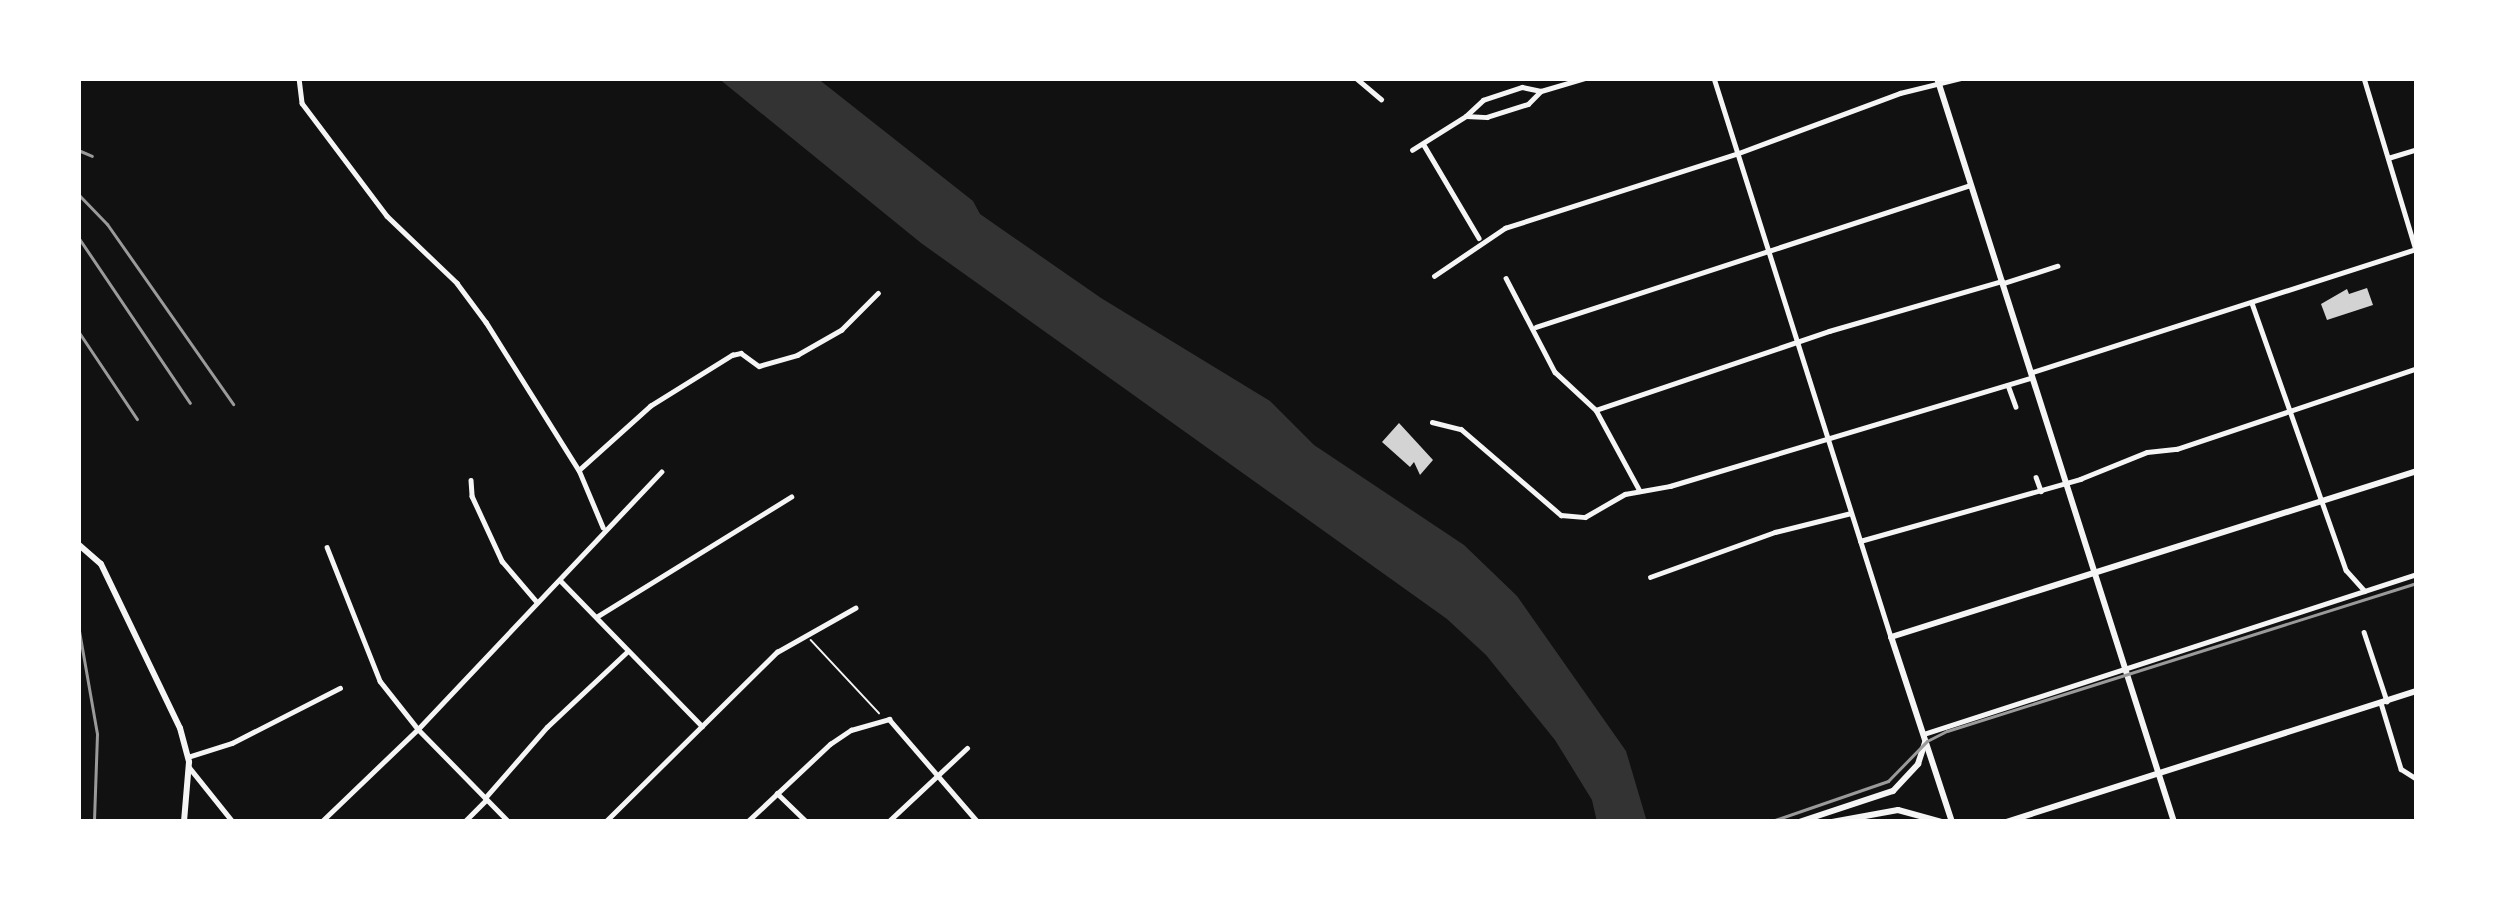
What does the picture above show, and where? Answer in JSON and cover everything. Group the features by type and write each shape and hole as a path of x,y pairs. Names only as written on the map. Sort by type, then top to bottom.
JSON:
{"main road":[{"path":"1938,81 2174,822"},
{"path":"1952,822 1891,637 2417,471"},
{"path":"78,544 101,564 169,703 188,757 184,822"},
{"path":"2006,822 2417,691"},
{"path":"1799,822 1893,791 1918,764 1925,736"},
{"path":"1832,822 1898,810 1942,822"}],"street":[{"path":"299,78 302,103 405,238 469,297 579,470 603,527"},
{"path":"1356,78 1381,99"},
{"path":"1532,78 1541,91"},
{"path":"1412,149 1484,100 1522,88 1541,91 1585,78"},
{"path":"1714,78 1891,637"},
{"path":"1434,276 1504,228 1736,154 1900,93 1961,78"},
{"path":"1432,422 1461,430 1561,515 1585,517 1640,490 2008,385 2417,250 2364,78"},
{"path":"1466,116 1487,117 1528,104 1541,91"},
{"path":"1424,145 1480,241"},
{"path":"2388,158 2417,149"},
{"path":"1536,327 1972,185"},
{"path":"1596,410 2057,266"},
{"path":"1506,278 1527,320 1536,327 1555,372 1596,410 1640,490"},
{"path":"579,470 650,406 732,355 741,353 759,366 797,355 841,331 878,293"},
{"path":"2251,302 2346,570 2366,591"},
{"path":"1860,541 2069,483 2147,452 2177,449 2417,368"},
{"path":"2008,385 2016,406"},
{"path":"321,822 418,729 560,580 603,527 661,472"},
{"path":"2036,477 2041,491"},
{"path":"471,480 472,496 502,561 537,602"},
{"path":"598,616 790,497"},
{"path":"1650,577 1775,532 1851,513"},
{"path":"326,547 367,657 418,729 509,822"},
{"path":"1925,736 2417,574"},
{"path":"560,580 702,726"},
{"path":"605,822 804,633 856,608"},
{"path":"2365,632 2401,769 2417,779"},
{"path":"464,822 547,727 627,652"},
{"path":"188,757 232,743 340,688"},
{"path":"747,822 841,737 889,719 978,822"},
{"path":"888,822 967,748"},
{"path":"189,767 233,822"},
{"path":"777,793 807,822"}],"path":[{"path":"804,633 871,708 889,719"}],"shaded area":[{"path":"718,78 817,78 973,201 980,214 1101,298 1270,401 1314,445 1464,545 1517,596 1626,751 1647,822 1597,822 1592,800 1555,740 1486,655 1447,619 921,243"}],"building":[{"path":"2367,288 2373,305 2327,320 2321,304 2347,289 2349,294"},
{"path":"1399,423 1433,460 1420,475 1414,462 1410,467 1382,442"}],"tram line":[{"path":"1769,822 1888,781 1927,741 1947,731 2417,583"}],"railway":[{"path":"78,150 92,156"},
{"path":"78,194 107,224 233,404"},
{"path":"78,237 190,403"},
{"path":"78,331 137,419"},
{"path":"78,625 97,734 94,822"}]}
